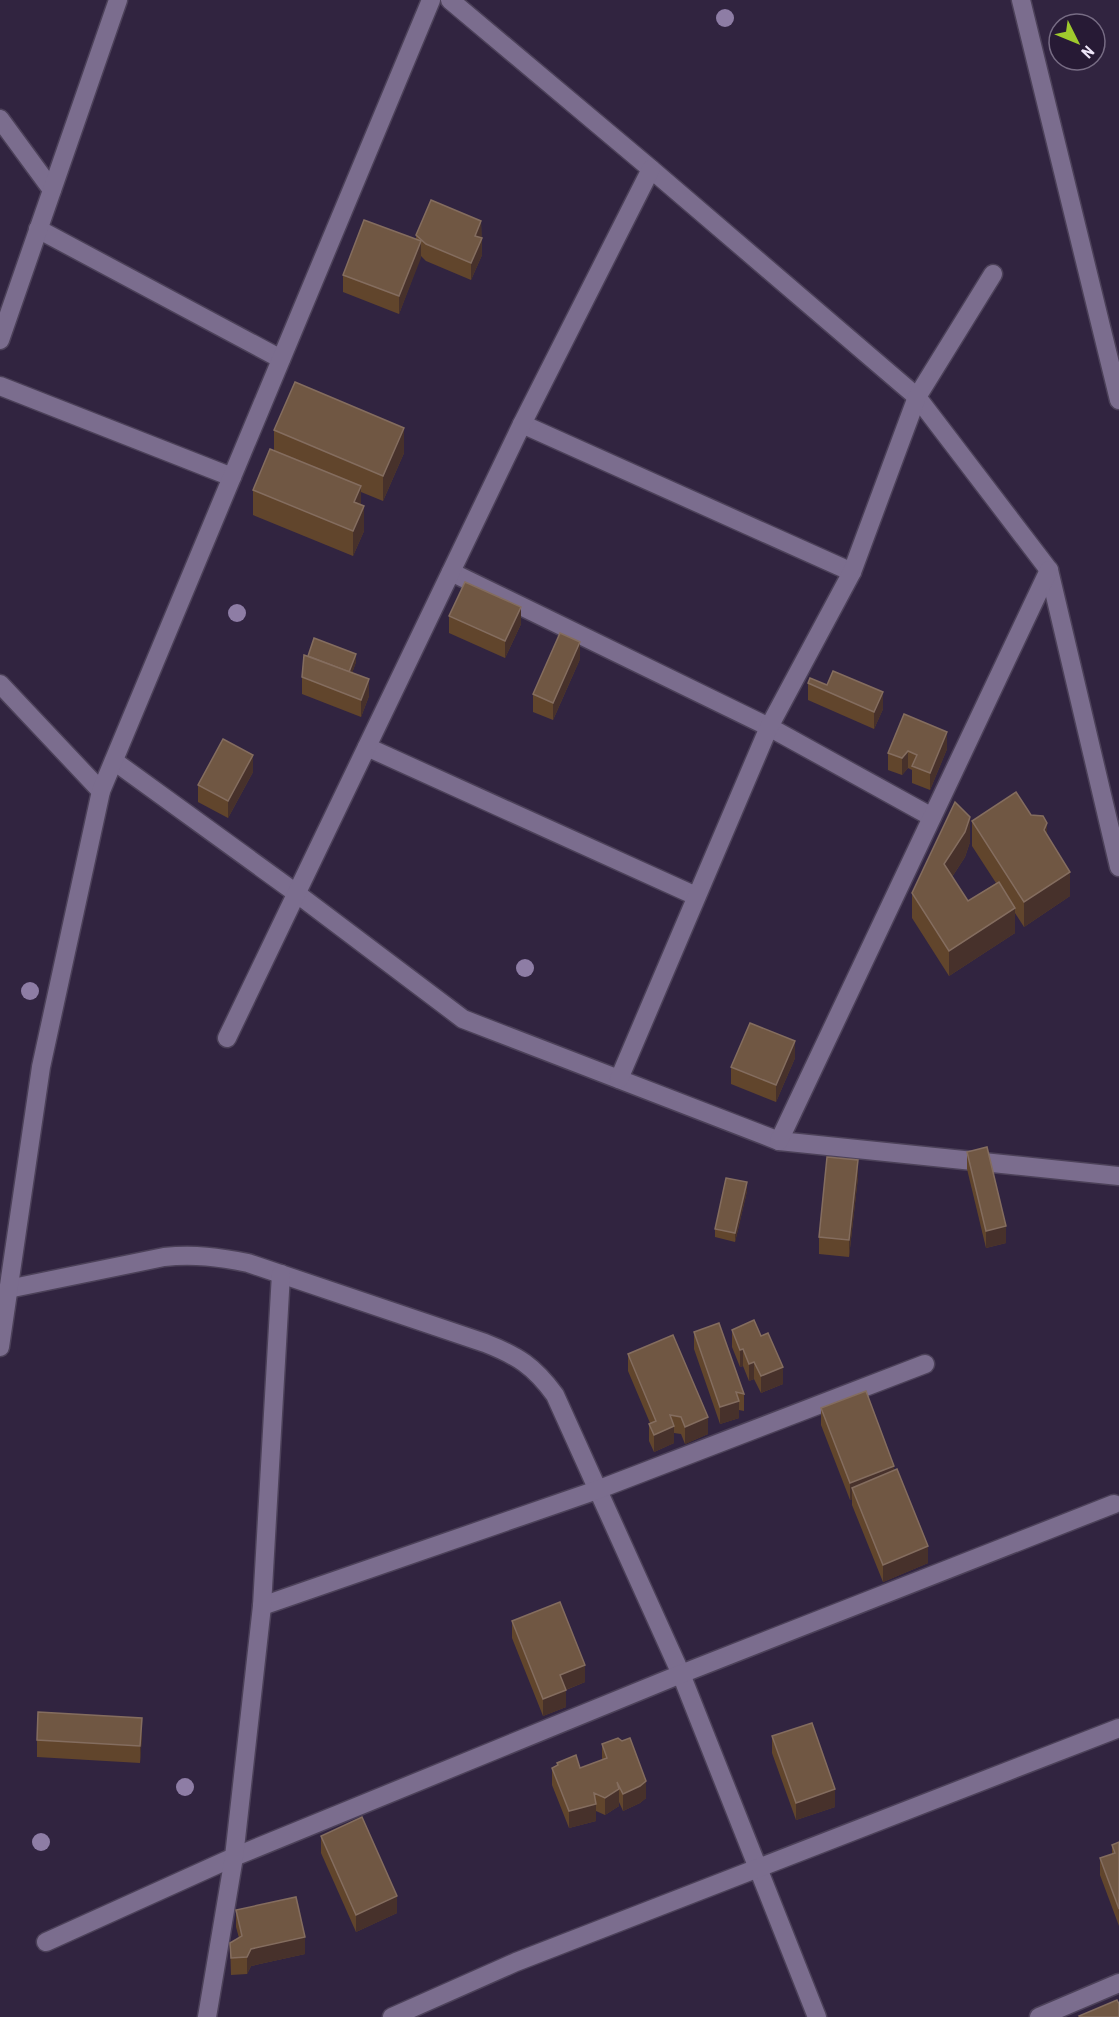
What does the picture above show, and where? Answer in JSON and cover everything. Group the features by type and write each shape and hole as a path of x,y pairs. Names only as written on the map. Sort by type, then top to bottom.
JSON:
{"street":[{"path":"0,339 118,0"},
{"path":"0,1347 40,1067 101,791 431,0"},
{"path":"450,0 917,397 1048,570 1119,867"},
{"path":"1022,0 1119,400"},
{"path":"0,119 52,190"},
{"path":"227,1038 522,424 651,169"},
{"path":"38,229 281,359"},
{"path":"620,1079 769,728 852,572 917,397 993,274"},
{"path":"0,386 232,477"},
{"path":"522,424 852,572"},
{"path":"779,1141 1048,570"},
{"path":"451,572 769,728 932,817"},
{"path":"0,684 101,791"},
{"path":"367,747 696,896"},
{"path":"114,761 296,893 463,1019 779,1141 1119,1176"},
{"path":"8,1289 164,1257 217,1256 248,1263 507,1351 525,1362 541,1376 555,1395 681,1674 817,2017"},
{"path":"207,2017 234,1857 262,1606 281,1274"},
{"path":"262,1606 597,1490 925,1364"},
{"path":"45,1942 234,1857 681,1674 1114,1504"},
{"path":"392,2017 516,1962 1119,1728"},
{"path":"1039,2017 1119,1983"}],"building":[{"path":"431,200 481,221 475,236 482,238 471,263 426,244 416,235"},
{"path":"364,220 421,241 399,296 343,275"},
{"path":"295,382 404,428 383,476 274,430"},
{"path":"270,449 361,486 354,502 364,506 353,531 253,490"},
{"path":"465,582 521,607 505,641 449,616"},
{"path":"560,633 580,642 553,703 533,694"},
{"path":"314,638 356,654 349,672 308,656"},
{"path":"304,655 369,679 361,700 302,677"},
{"path":"833,671 883,692 874,712 808,683 810,678 827,685"},
{"path":"904,714 947,732 930,773 912,766 917,755 908,751 902,758 888,753"},
{"path":"223,739 253,755 228,801 198,785"},
{"path":"1016,792 1031,815 1043,816 1047,823 1044,830 1070,872 1024,902 972,821"},
{"path":"955,802 970,817 965,832 944,864 968,901 999,882 1015,908 949,951 912,893"},
{"path":"750,1023 795,1041 776,1085 731,1067"},
{"path":"987,1147 1006,1226 986,1231 967,1152"},
{"path":"827,1157 858,1160 849,1240 819,1237"},
{"path":"726,1178 747,1182 735,1233 715,1229"},
{"path":"754,1320 761,1336 768,1333 783,1367 761,1376 754,1362 749,1364 743,1349 740,1350 732,1330"},
{"path":"719,1323 744,1394 736,1392 739,1401 720,1407 694,1332"},
{"path":"673,1335 708,1417 685,1427 681,1417 670,1415 674,1426 654,1435 649,1424 656,1421 628,1354"},
{"path":"866,1391 894,1466 850,1483 821,1408"},
{"path":"897,1469 928,1546 883,1565 852,1488"},
{"path":"560,1602 585,1665 560,1675 566,1690 543,1699 512,1621"},
{"path":"38,1712 142,1718 140,1746 37,1740"},
{"path":"812,1723 835,1789 796,1803 772,1736"},
{"path":"618,1738 622,1741 630,1738 646,1781 623,1794 617,1782 619,1789 605,1798 594,1793 596,1804 569,1811 552,1768 558,1765 557,1763 576,1755 580,1768 607,1758 602,1744"},
{"path":"362,1817 397,1896 356,1915 321,1836"},
{"path":"1119,1842 1119,1909 1100,1858 1115,1853 1112,1845"},
{"path":"296,1897 305,1937 251,1949 247,1957 231,1958 230,1943 242,1936 236,1910"},
{"path":"1117,2000 1119,2017 1079,2016"}]}
